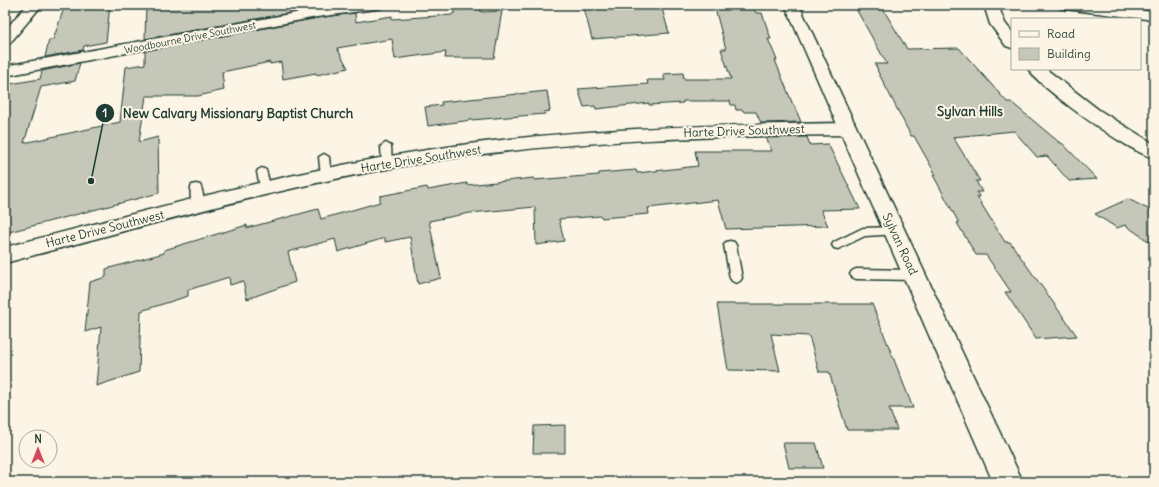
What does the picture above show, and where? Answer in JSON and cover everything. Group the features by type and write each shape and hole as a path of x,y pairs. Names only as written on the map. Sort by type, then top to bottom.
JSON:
{"street":[{"path":"5,40 35,5"},
{"name":"Woodbourne Drive Southwest","path":"5,71 317,13 376,5"},
{"name":"Sylvan Road","path":"792,5 1008,482"},
{"path":"991,5 998,24 1011,42"},
{"path":"1065,5 1154,16"},
{"path":"1037,70 1063,94 1122,134 1154,152"},
{"name":"Harte Drive Southwest","path":"5,255 197,197 263,180 386,155 427,156 517,144 643,134 746,130 847,129"}],"lane":[{"path":"838,245 863,232 894,231"},
{"path":"730,245 736,278"},
{"path":"856,274 914,275"}],"building":[{"path":"65,5 110,5 106,42 84,46 83,50 45,57 49,40 53,40"},
{"path":"334,5 145,39 146,6"},
{"path":"583,5 661,5 669,33 592,39"},
{"path":"714,5 752,5 756,13 762,13 771,39 768,39 777,60 775,60 801,122 761,123 756,112 736,110 735,105 731,105 730,101 683,101 683,103 649,105 649,103 596,109 595,106 584,107 578,89 648,84 647,80 665,80 663,74 683,73 684,79 731,79 721,49 726,49"},
{"path":"481,9 481,12 502,11 494,58 445,58 446,52 395,59 392,39 337,48 348,68 317,75 316,73 283,79 281,62 270,64 270,62 222,72 224,90 198,96 146,96 139,142 158,137 159,193 5,233 5,96 10,84 40,79 42,71 80,63 75,81 41,87 24,143 120,122 126,67 145,64 145,51 317,18 355,13 356,22 392,16 392,19 452,15 455,13 455,10"},
{"path":"856,9 883,9 907,49 959,48 1007,102 1011,102 1060,143 1062,143 1097,179 1069,181 1047,156 1037,157 1014,131 953,137 980,181 976,181 982,192 976,192 980,197 977,197 1005,242 1010,242 1077,336 1036,339 1005,292 1011,292 986,255 976,255 957,223 959,223 933,175 936,175 914,136 911,136 877,70 875,64 887,64"},
{"path":"547,91 550,111 544,112 545,114 471,120 428,126 425,107 442,105 441,102"},
{"path":"807,137 810,145 828,144 860,209 821,210 828,226 726,229 718,200 648,208 649,214 602,218 601,216 559,219 564,241 536,245 535,207 470,213 429,221 441,278 418,284 410,237 385,242 385,238 338,252 335,239 288,252 295,282 247,299 243,281 230,285 229,277 188,290 188,296 141,311 139,372 96,386 101,327 85,332 90,282 106,277 106,269 164,253 164,250 247,225 247,228 318,209 321,219 380,202 380,196 427,187 428,190 467,183 467,185 534,178 534,180 599,175 599,173 636,170 637,173 698,166 695,151 772,151 766,138"},
{"path":"1128,199 1154,212 1154,245 1125,225 1117,228 1095,214"},
{"path":"717,304 872,304 913,408 889,408 897,430 847,430 829,372 819,372 809,336 771,334 780,371 728,370"},
{"path":"565,425 565,453 533,453 534,426"},
{"path":"783,443 816,443 823,468 789,468"}],"place":[{"name":"New Calvary Missionary Baptist Church","path":"91,181"}],"district":[{"name":"Sylvan Hills","path":"970,111"}]}
